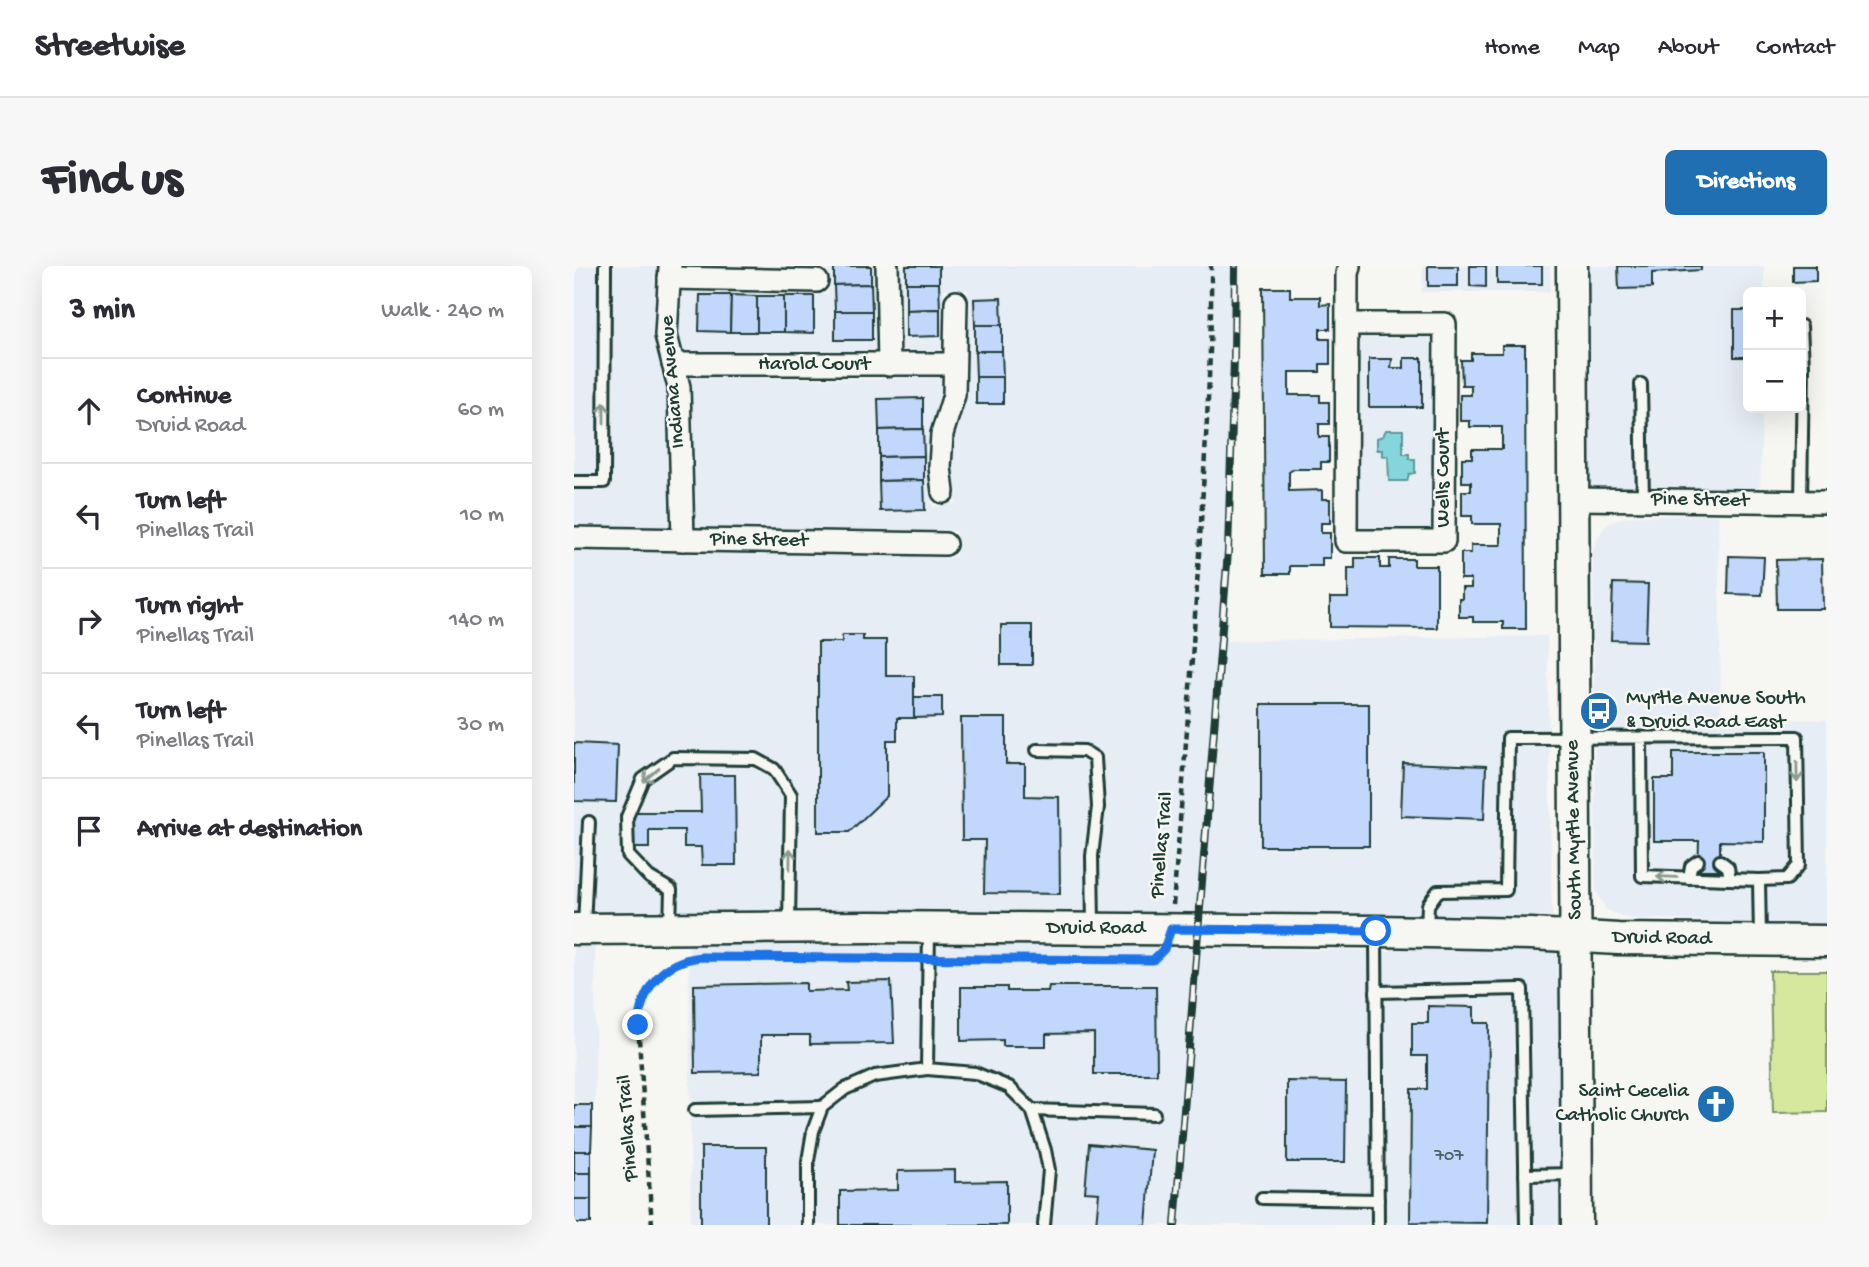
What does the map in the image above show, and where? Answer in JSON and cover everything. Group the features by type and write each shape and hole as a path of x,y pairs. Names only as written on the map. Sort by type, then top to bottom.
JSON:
{"street":[{"path":"887,266 889,365"},
{"name":"South Myrtle Avenue","path":"1572,266 1577,1225"},
{"name":"Wells Court","path":"1346,269 1346,541 1444,541 1445,324 1347,324"},
{"path":"669,272 817,281"},
{"name":"Indiana Avenue","path":"669,272 666,335 679,387 683,540"},
{"path":"943,492 940,467 942,434 954,395 956,302"},
{"name":"Harold Court","path":"673,364 954,364"},
{"name":"Pine Street","path":"1573,499 1827,502"},
{"name":"Pine Street","path":"574,538 945,544"},
{"name":"Druid Road","path":"579,929 1171,929 1827,941"}],"lane":[{"path":"574,481 604,482 605,266"},
{"path":"1801,502 1802,350"},
{"path":"1641,384 1643,500"},
{"path":"1427,932 1427,905 1438,891 1506,890 1508,738 1797,737 1799,865 1787,879 1642,876 1642,738"},
{"path":"1037,750 1084,751 1095,758 1098,807 1092,856 1093,929"},
{"path":"670,928 671,890 649,877 628,855 627,817 643,779 673,758 756,759 774,769 791,795 789,928"},
{"path":"579,929 589,822"},
{"path":"1689,878 1691,866 1698,861"},
{"path":"1720,861 1728,867 1730,879"},
{"path":"1759,880 1760,940"},
{"path":"927,1069 929,928"},
{"path":"1376,931 1378,1225"},
{"path":"1376,992 1522,989 1526,1224"},
{"path":"808,1225 808,1161 813,1131 822,1107 845,1089 875,1076 927,1069 975,1073 1009,1087 1032,1110 1049,1170 1044,1225"},
{"path":"695,1110 822,1107"},
{"path":"1032,1110 1154,1114"},
{"path":"1525,1175 1576,1174"},
{"path":"1262,1198 1378,1200"}],"path":[{"name":"Pinellas Trail","path":"652,1225 638,1025 640,1008 655,980 687,958 1153,960 1164,949 1171,929 1190,699 1212,308 1211,266"}],"shaded area":[{"path":"574,266 657,266 654,334 661,377 664,377 668,389 671,527 574,525"},
{"path":"731,266 875,266 877,352 682,351 678,334 680,291 828,294 828,268"},
{"path":"899,266 1241,266 1227,641 1547,636 1552,916 574,916 574,552 956,557 956,531 695,527 689,377 943,377 942,392 930,433 928,469 933,507 956,503 951,466 954,437 966,395 968,290 944,289 943,351 900,352"},
{"path":"1423,266 1550,266 1550,292 1422,292"},
{"path":"1584,266 1764,266 1764,287 1743,287 1743,413 1762,413 1760,488 1588,486"},
{"path":"1359,337 1433,337 1433,528 1358,528"},
{"path":"1718,515 1721,719 1827,720 1827,925 1626,918 1607,910 1596,891 1593,551 1606,526 1619,519 1633,516"},
{"path":"689,941 1216,944 1216,948 1391,951 1391,945 1564,949 1565,1225 691,1225"},
{"path":"574,945 595,945 595,1103 574,1103"}],"green space":[{"path":"1770,971 1827,971 1827,1112 1773,1113"}],"water":[{"path":"1386,430 1403,430 1403,454 1409,454 1409,459 1415,459 1415,473 1409,474 1407,481 1389,481 1388,456 1383,456 1383,450 1377,450 1377,438 1383,436"}],"building":[{"path":"834,266 871,266 871,284 834,285"},
{"path":"906,266 939,266 939,283 906,283"},
{"path":"1428,266 1458,266 1458,286 1428,286"},
{"path":"1470,266 1486,266 1486,287 1470,286"},
{"path":"1497,266 1542,266 1542,284 1497,284"},
{"path":"1618,266 1701,266 1701,270 1652,273 1652,288 1619,289"},
{"path":"1793,266 1816,266 1816,281 1793,282"},
{"path":"906,283 939,283 940,309 906,310"},
{"path":"871,284 872,311 835,311 834,285"},
{"path":"1263,288 1290,288 1290,297 1320,297 1320,305 1330,304 1330,329 1320,329 1320,339 1330,339 1330,364 1320,364 1320,372 1289,372 1289,395 1320,395 1320,402 1329,402 1329,424 1319,424 1319,437 1329,437 1329,462 1321,462 1321,469 1294,469 1289,472 1289,491 1322,490 1322,499 1330,499 1330,523 1321,523 1321,533 1330,533 1330,558 1322,558 1322,566 1290,566 1290,574 1265,574"},
{"path":"700,295 731,295 730,332 699,331"},
{"path":"731,295 757,296 757,332 730,332"},
{"path":"757,296 784,296 784,332 757,332"},
{"path":"784,296 814,296 814,333 784,332"},
{"path":"1001,298 1002,325 975,325 974,299"},
{"path":"940,309 940,336 906,337 906,310"},
{"path":"1734,310 1743,310 1743,357 1734,357"},
{"path":"835,311 872,311 872,340 835,340"},
{"path":"975,325 1002,325 1002,351 975,351"},
{"path":"1502,345 1525,345 1526,629 1503,629 1503,622 1473,622 1473,617 1459,617 1462,588 1471,588 1471,579 1461,579 1461,553 1471,553 1471,545 1501,545 1501,524 1472,524 1472,516 1462,516 1462,491 1471,491 1471,482 1462,482 1462,458 1472,458 1472,449 1502,449 1502,427 1470,427 1470,421 1460,421 1460,395 1471,395 1471,385 1462,385 1461,360 1471,360 1471,353 1502,353"},
{"path":"975,351 1002,351 1003,377 976,377"},
{"path":"1404,358 1422,358 1422,407 1369,407 1369,359 1392,359 1391,368 1404,368"},
{"path":"976,377 1003,377 1003,404 976,404"},
{"path":"923,398 923,429 879,430 878,399"},
{"path":"923,429 924,456 879,457 879,430"},
{"path":"924,456 924,480 879,481 879,457"},
{"path":"924,480 925,510 880,511 879,481"},
{"path":"1729,556 1764,557 1762,595 1728,594"},
{"path":"1355,558 1380,558 1380,568 1389,568 1389,559 1414,559 1414,566 1437,566 1437,628 1330,627 1330,598 1348,598 1348,568 1355,568"},
{"path":"1822,559 1823,609 1777,609 1776,560"},
{"path":"1613,583 1648,584 1646,641 1611,640"},
{"path":"1001,625 1032,625 1032,665 1001,665"},
{"path":"842,635 863,635 863,640 886,640 886,676 914,676 914,718 897,718 897,740 887,740 887,796 849,832 818,832 818,642 842,642"},
{"path":"914,697 942,697 942,717 914,718"},
{"path":"1261,704 1369,704 1369,846 1261,846"},
{"path":"961,718 1006,718 1006,764 1025,764 1025,796 1059,797 1060,894 984,893 985,840 962,840"},
{"path":"574,743 618,745 616,802 574,801"},
{"path":"1673,752 1764,752 1764,842 1720,841 1720,870 1698,870 1699,841 1654,841 1654,779 1673,779"},
{"path":"1403,763 1486,766 1484,819 1401,816"},
{"path":"700,775 735,775 736,865 702,865 701,847 684,847 684,830 649,830 649,848 632,848 631,812 701,812"},
{"path":"891,981 894,1043 810,1044 810,1035 761,1035 761,1072 695,1073 694,985 806,983 806,991 847,990 846,982"},
{"path":"1049,986 1156,986 1157,1074 1094,1074 1094,1033 1046,1034 1046,1046 1003,1046 1003,1040 961,1041 961,987 1007,987 1007,991 1048,991"},
{"path":"1428,1006 1474,1007 1474,1023 1489,1023 1487,1223 1410,1222 1411,1089 1427,1089 1427,1056 1412,1056 1412,1023 1428,1023"},
{"path":"1287,1081 1346,1082 1345,1162 1287,1162"},
{"path":"574,1105 592,1105 592,1127 574,1127"},
{"path":"574,1127 592,1127 591,1151 574,1151"},
{"path":"1089,1144 1152,1150 1146,1225 1096,1225 1099,1193 1085,1192"},
{"path":"701,1147 766,1147 766,1225 701,1225"},
{"path":"574,1151 591,1151 591,1173 574,1173"},
{"path":"955,1170 955,1182 1007,1181 1007,1225 840,1225 840,1191 898,1190 898,1171"},
{"path":"574,1173 591,1173 591,1199 574,1199"},
{"path":"574,1199 591,1199 591,1223 574,1223"}],"railway":[{"path":"1175,1225 1228,551 1235,266"}],"place":[{"name":"Myrtle Avenue South & Druid Road East","path":"1599,711"},
{"name":"Saint Cecelia Catholic Church","path":"1716,1104"}],"route":[{"path":"638,1025 640,1008 655,980 687,958 1153,960 1164,949 1171,929 1376,931"}]}
